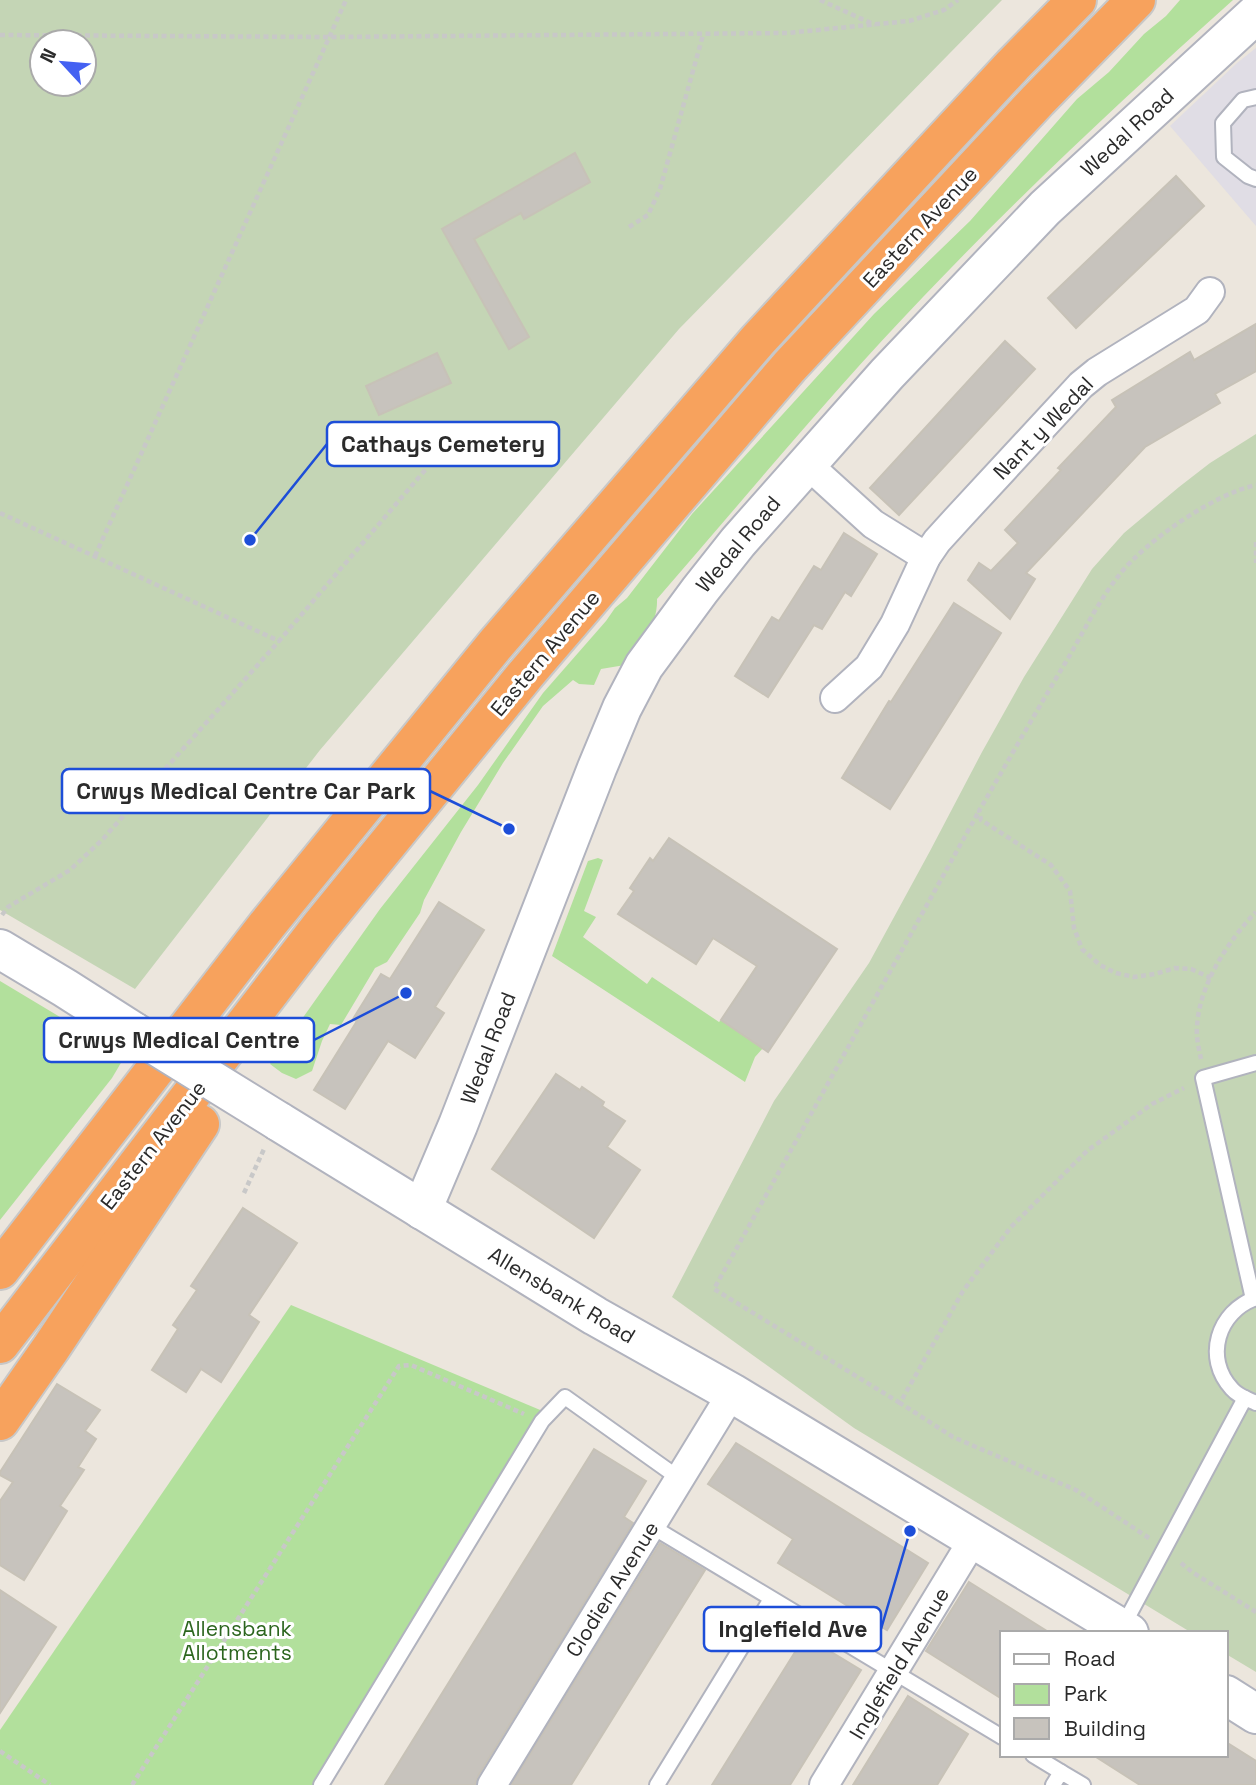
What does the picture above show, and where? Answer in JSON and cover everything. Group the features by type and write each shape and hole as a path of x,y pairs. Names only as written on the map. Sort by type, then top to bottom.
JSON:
{"highway":[{"name":"Eastern Avenue","path":"0,1270 267,925 495,645 758,340 1013,65 1077,0"},
{"name":"Eastern Avenue","path":"0,1344 320,928 526,674 789,368 1038,100 1136,0"},
{"path":"0,1421 178,1155 269,1026 320,928"}],"street":[{"name":"Wedal Road","path":"422,1210 458,1125 592,779 631,688 644,666 738,542 887,374 1045,208 1256,15"},
{"name":"Nant y Wedal","path":"835,698 869,667 895,624 926,557 937,541 1081,385 1097,372 1197,310 1210,292"},
{"path":"807,464 873,524 926,557"},
{"name":"Allensbank Road","path":"1,932 65,988 134,1032 595,1316 732,1393 1126,1631"},
{"name":"Clodien Avenue","path":"492,1785 732,1393"},
{"name":"Inglefield Avenue","path":"824,1785 973,1540"},
{"path":"1228,1696 1256,1714"}],"lane":[{"path":"1256,97 1243,100 1223,123 1224,157 1256,179"},
{"path":"1126,1631 1165,1549 1251,1400 1231,1388 1217,1363 1216,1344 1220,1329 1231,1313 1255,1298 1203,1078 1256,1063"},
{"path":"321,1785 542,1421 565,1397 680,1479"},
{"path":"651,1526 1000,1736"},
{"path":"657,1785 771,1599"},
{"path":"1036,1757 1083,1785"},
{"path":"1053,1785 1061,1772"}],"path":[{"path":"95,556 346,0"},
{"path":"820,0 875,25"},
{"path":"0,34 328,37 787,33 909,21 944,10 958,0"},
{"path":"629,227 648,215 660,188 703,35"},
{"path":"1,932 8,907 70,870 102,840 279,641 426,469"},
{"path":"1256,485 1222,496 1151,544 1121,573 1098,606 979,811 714,1289 953,1437 1076,1490 1165,1549 1192,1572 1256,1612"},
{"path":"0,513 279,641"},
{"path":"1256,542 1256,563"},
{"path":"979,811 981,820 1051,866 1070,891 1074,928 1082,950 1100,965 1115,973 1134,977 1175,968 1191,970 1211,978"},
{"path":"900,1403 963,1292 1011,1227 1087,1151 1152,1104 1203,1078 1197,1027 1204,993 1220,958 1239,929 1256,912"},
{"path":"244,1193 278,1121"},
{"path":"132,1785 399,1366 411,1365 542,1421"},
{"path":"0,1751 50,1785"}],"shaded area":[{"path":"1256,48 1256,226 1170,126"}],"green space":[{"path":"0,0 1002,0 679,329 320,750 135,989 0,910"},
{"path":"1180,0 1233,0 1037,182 960,258 855,371 657,599 652,625 631,664 601,669 594,685 579,684 573,680 543,706 503,763 461,832 424,900 420,913 387,962 375,968 341,1025 330,1024 312,1071 296,1079 270,1064 380,909 478,785 543,693 615,608 627,598 692,514 874,314 970,221 1077,99 1109,72"},
{"path":"1256,434 1256,1672 1228,1655 1228,1631 1189,1631 854,1428 672,1297 774,1101 869,963 1024,677 1092,569 1124,533 1210,463"},
{"path":"598,858 603,860 584,911 596,917 583,937 647,984 652,977 763,1048 755,1057 745,1082 552,956 588,861"},
{"path":"0,981 125,1056 112,1078 0,1220"},
{"name":"Allensbank Allotments","path":"291,1305 545,1412 318,1785 0,1785 0,1730"}],"building":[{"path":"575,153 590,182 524,219 521,213 474,239 529,337 509,349 442,229"},
{"path":"1176,176 1204,206 1076,328 1048,298"},
{"path":"1256,324 1256,371 1215,394 1220,403 1145,447 1026,573 1035,579 1010,619 968,580 979,563 991,571 1018,543 1005,530 1061,470 1058,468 1116,407 1112,400 1190,352 1194,360"},
{"path":"1005,341 1035,369 899,515 870,488"},
{"path":"437,353 451,383 379,415 366,386"},
{"path":"844,533 877,554 851,596 845,592 822,629 814,625 768,697 735,676 772,617 779,621 814,566 821,570"},
{"path":"954,603 1001,633 890,809 842,778"},
{"path":"669,838 837,949 768,1052 721,1020 757,966 713,938 696,964 618,914 634,891 630,888 650,858 653,861"},
{"path":"439,902 484,930 435,1007 444,1013 415,1058 388,1041 345,1109 314,1090 357,1021 353,1019 381,974 390,979"},
{"path":"556,1074 580,1090 582,1087 604,1102 602,1106 625,1121 607,1147 640,1170 594,1238 492,1169"},
{"path":"243,1208 297,1243 249,1315 259,1322 221,1382 201,1369 186,1392 152,1370 178,1329 173,1325 197,1290 191,1286"},
{"path":"57,1384 100,1410 85,1431 96,1439 78,1467 84,1470 60,1506 67,1511 24,1580 0,1565 0,1501 13,1482 0,1475 0,1472"},
{"path":"736,1443 928,1563 887,1630 778,1563 793,1539 708,1484"},
{"path":"594,1449 646,1481 624,1517 633,1523 475,1785 385,1785"},
{"path":"660,1543 705,1570 571,1785 511,1785"},
{"path":"969,1582 1047,1631 1000,1631 1000,1698 926,1651"},
{"path":"0,1590 56,1627 0,1713"},
{"path":"805,1636 861,1670 790,1785 712,1785"},
{"path":"908,1696 968,1734 937,1785 853,1785"},
{"path":"1228,1743 1256,1761 1256,1785 1140,1785 1096,1757 1228,1757"}],"place":[{"name":"Cathays Cemetery","path":"250,540"},
{"name":"Crwys Medical Centre Car Park","path":"509,829"},
{"name":"Crwys Medical Centre","path":"406,993"},
{"name":"Inglefield Ave","path":"910,1531"}]}
